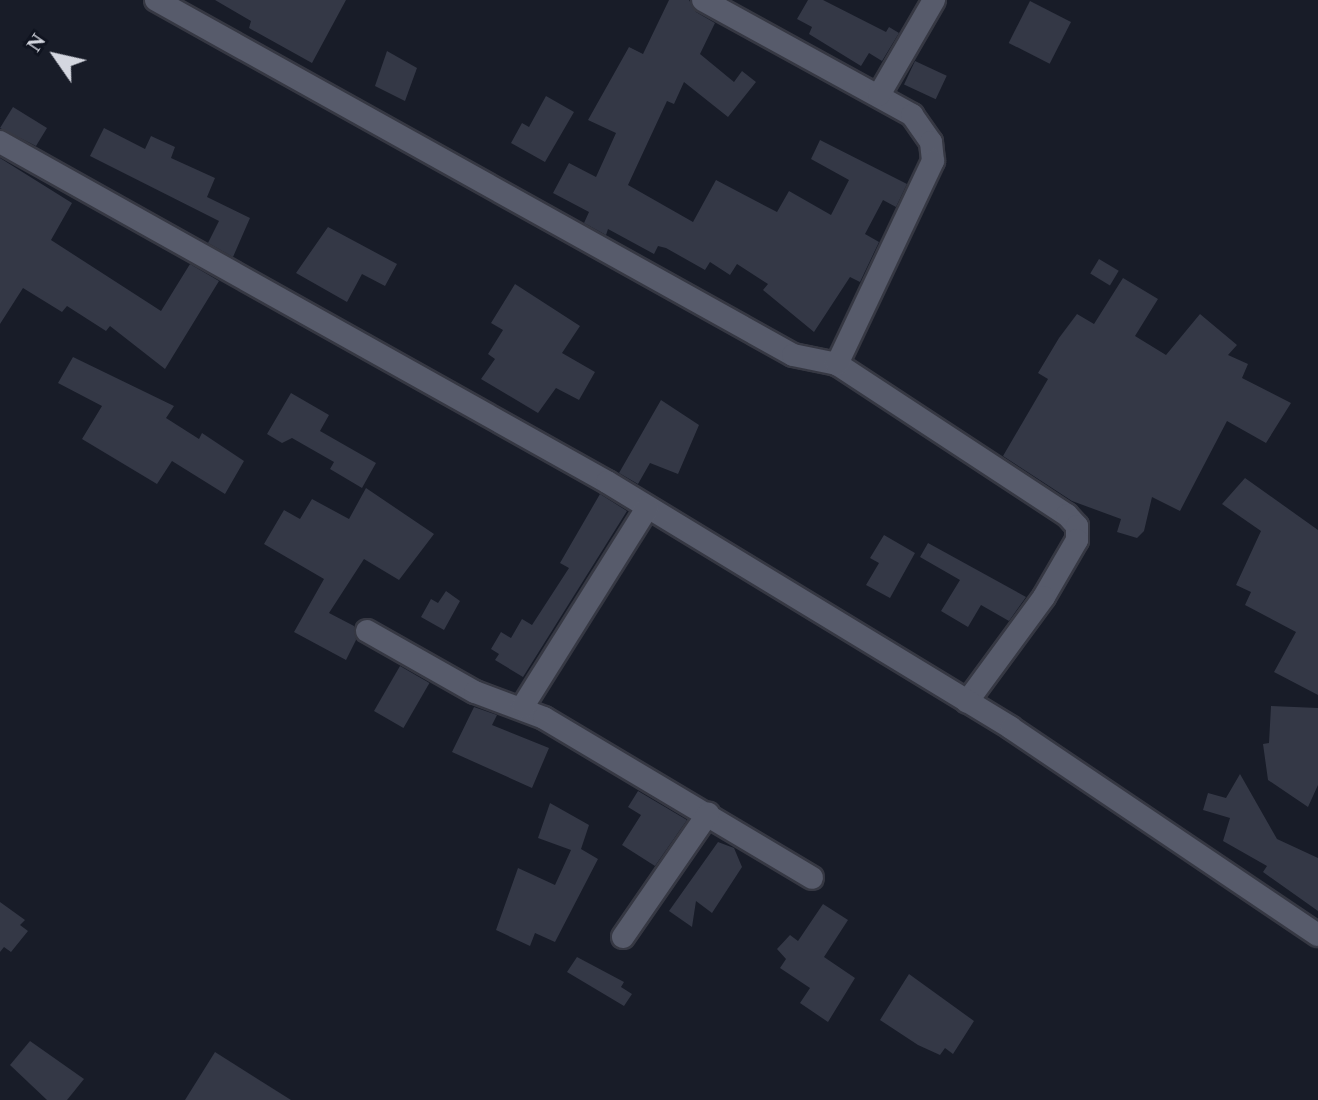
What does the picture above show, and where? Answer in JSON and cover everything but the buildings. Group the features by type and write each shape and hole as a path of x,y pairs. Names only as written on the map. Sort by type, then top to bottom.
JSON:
{"street":[{"path":"156,0 793,355 837,364 1077,526 1077,540 1044,597 967,702"},
{"path":"703,0 879,95 925,127 933,161 837,364"},
{"path":"879,95 934,0"},
{"path":"0,142 647,508 967,702 1318,935"},
{"path":"523,706 647,508"},
{"path":"367,631 475,692 523,706 812,878"},
{"path":"623,937 708,814"}]}
